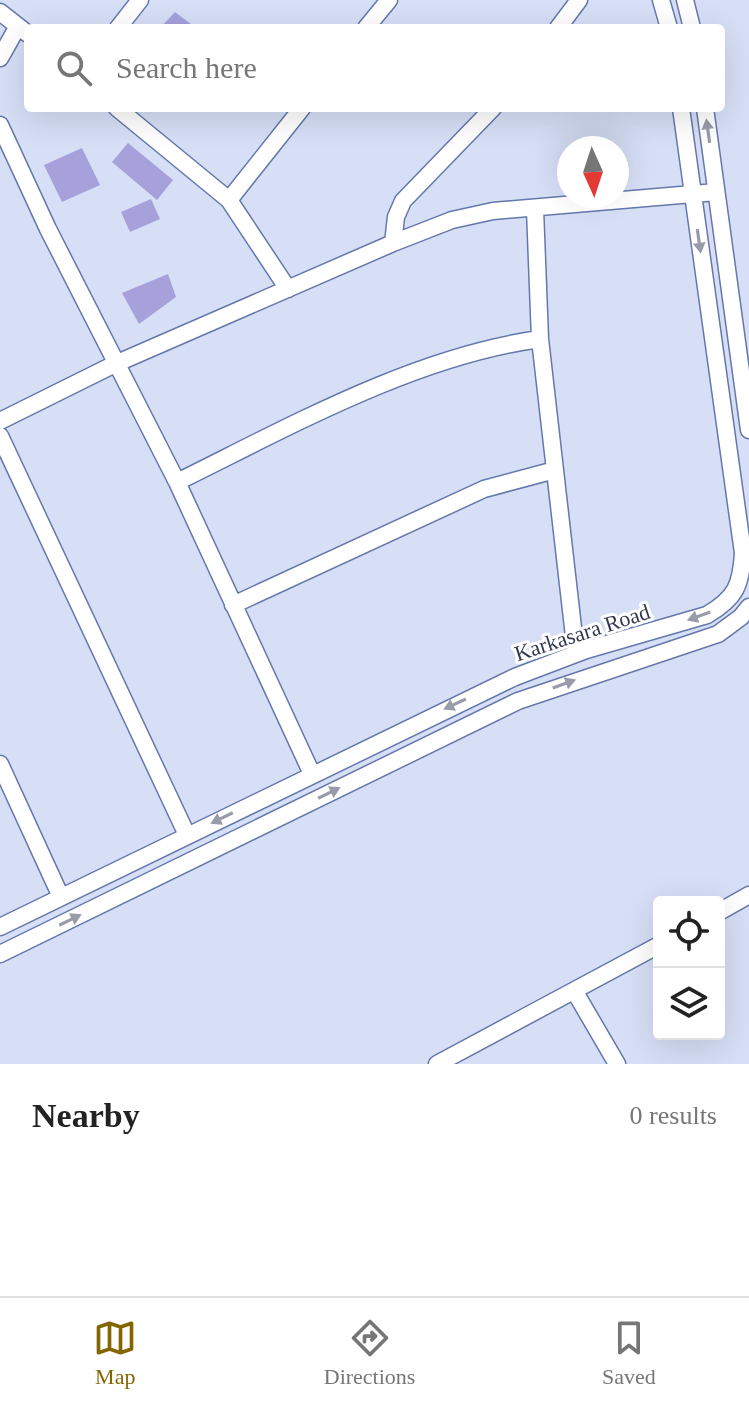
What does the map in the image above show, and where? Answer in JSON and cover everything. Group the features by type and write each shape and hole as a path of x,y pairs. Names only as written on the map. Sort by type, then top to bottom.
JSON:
{"street":[{"path":"121,24 140,0"},
{"path":"369,24 389,0"},
{"path":"561,24 579,0"},
{"path":"661,0 668,24"},
{"path":"685,0 691,24"},
{"path":"0,12 23,30 0,58"},
{"path":"122,112 229,200 288,289"},
{"path":"229,200 299,112"},
{"path":"393,243 396,217 403,201 489,112"},
{"path":"682,112 743,553 740,580 749,606"},
{"path":"706,112 749,430"},
{"path":"0,125 48,229 177,482 312,774"},
{"path":"0,421 115,364 452,220 493,211 716,192"},
{"path":"535,209 540,339 576,654"},
{"path":"177,482 311,416 452,357 497,345 540,339"},
{"path":"0,436 187,835"},
{"path":"233,605 484,489 555,470"},
{"name":"Karkasara Road","path":"0,927 515,677 576,654 707,615 733,595 740,580"},
{"name":"Karkasara Road","path":"0,954 518,701 718,634 741,617 749,606"},
{"path":"0,764 61,897"},
{"path":"725,909 749,895"},
{"path":"437,1064 653,948"},
{"path":"575,992 617,1064"}],"building":[{"path":"175,12 191,24 164,24"},
{"path":"128,143 173,180 157,200 112,162"},
{"path":"82,148 100,185 62,202 44,165"},
{"path":"151,199 160,219 130,232 121,212"},
{"path":"168,274 176,297 139,324 122,293"}]}
